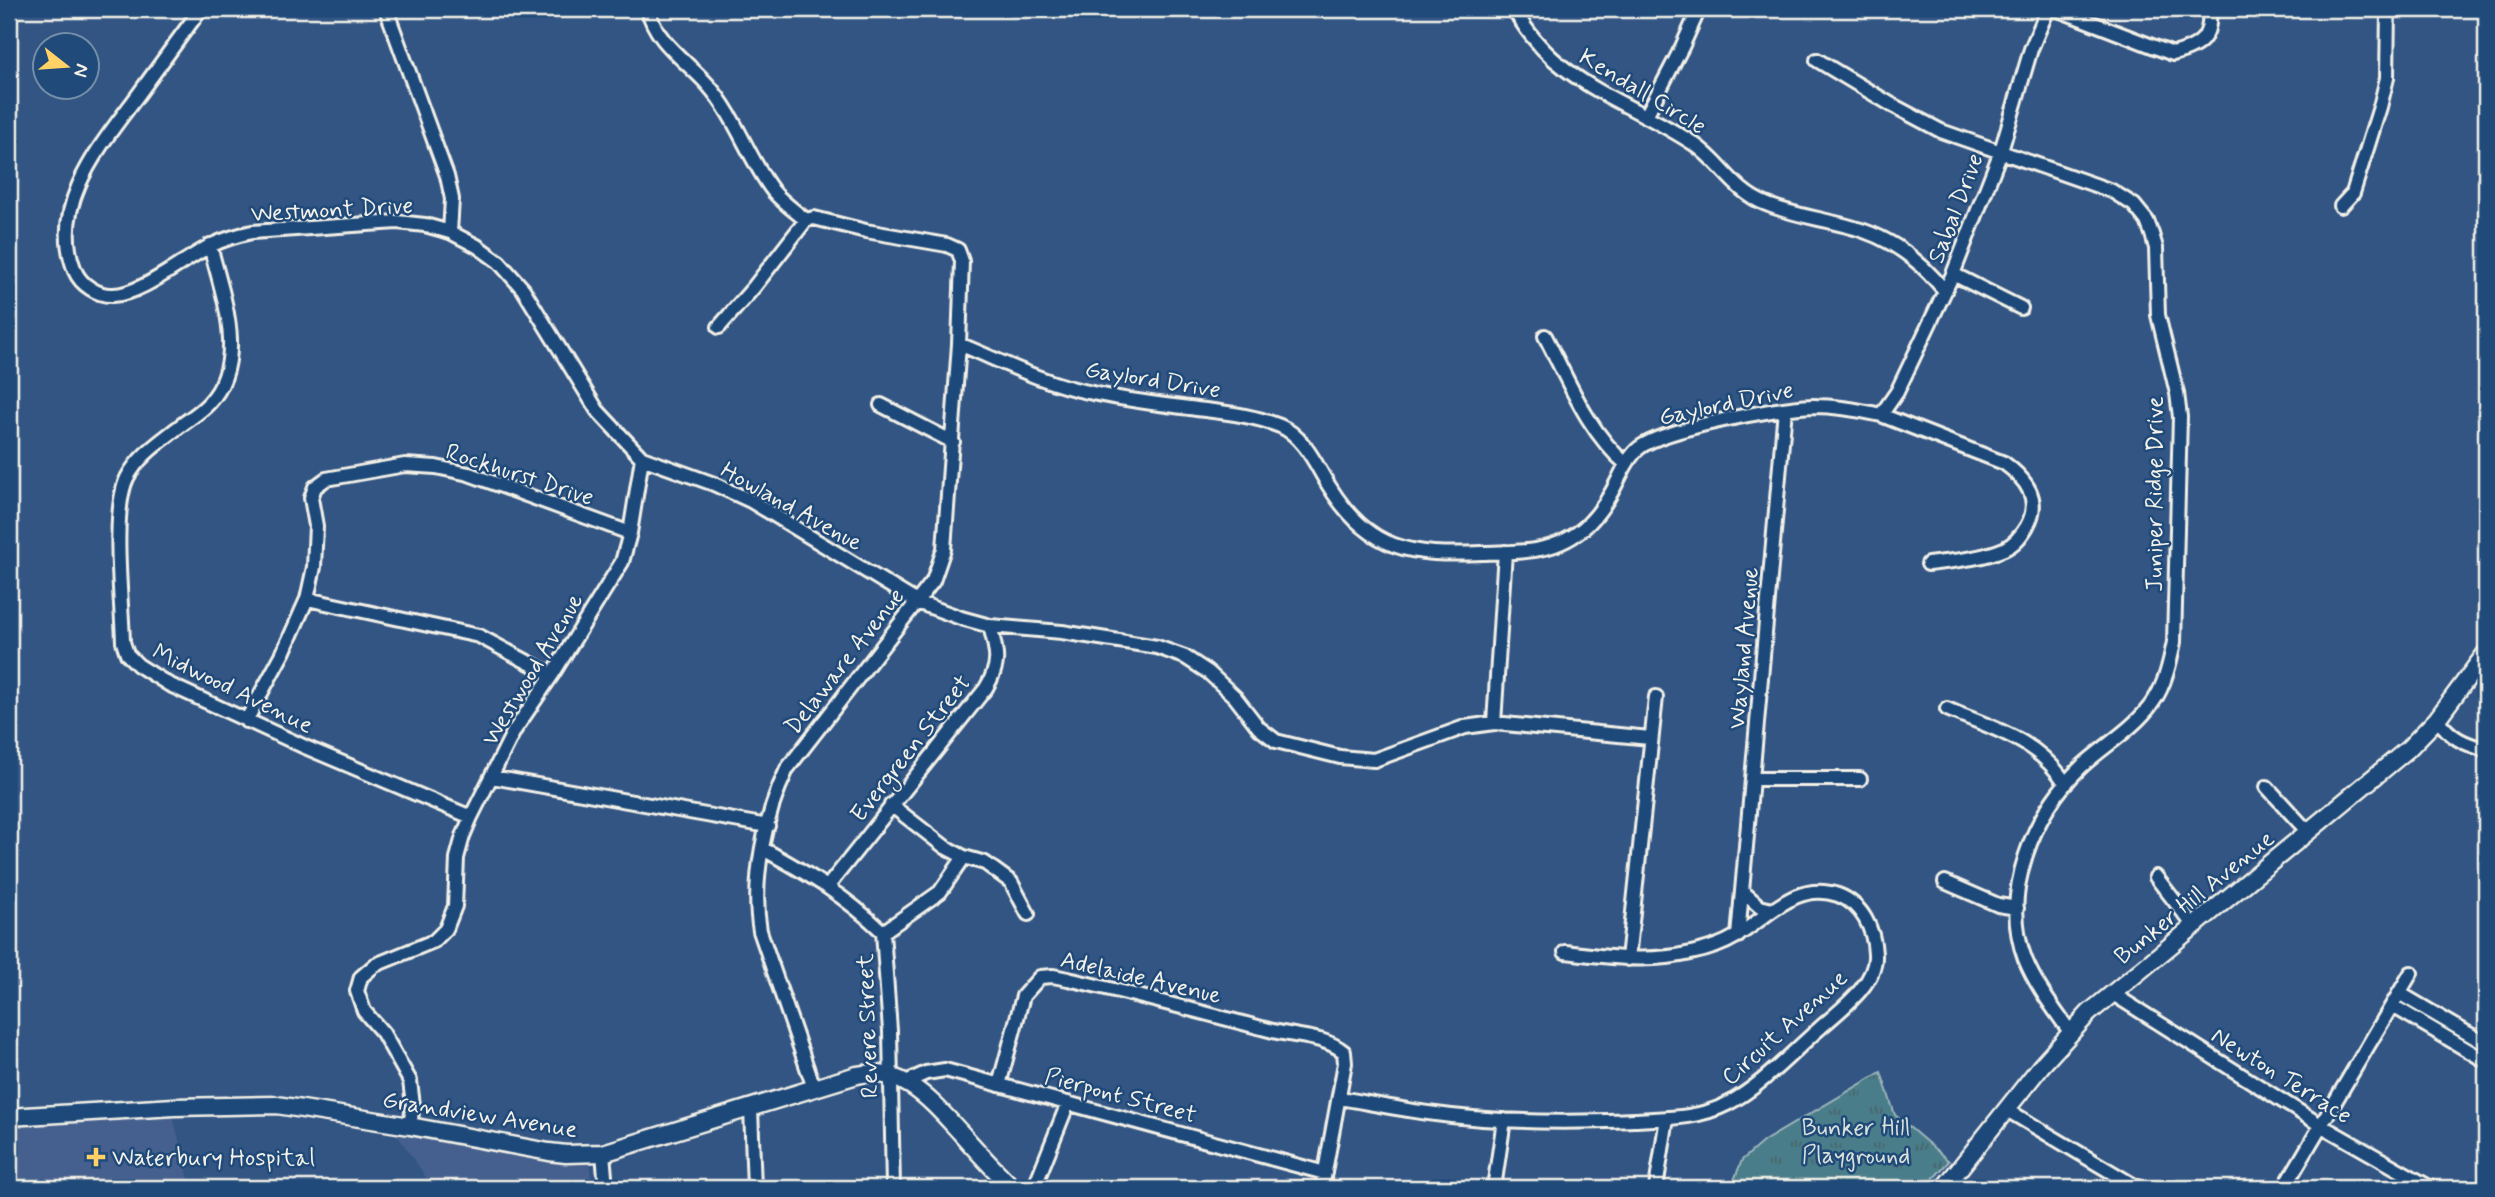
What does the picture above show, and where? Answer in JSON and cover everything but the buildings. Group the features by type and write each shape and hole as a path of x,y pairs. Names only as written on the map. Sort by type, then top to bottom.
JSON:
{"main road":[{"name":"Bunker Hill Avenue","path":"1944,1188 2070,1032 2408,749 2437,719 2486,653"},
{"name":"Grandview Avenue","path":"9,1116 166,1107 277,1105 558,1153 603,1153 861,1074 891,1076 906,1082 933,1103 1013,1188"}],"street":[{"name":"Westmont Drive","path":"201,9 88,165 73,200 67,227 68,254 78,278 94,290 110,296 128,295 211,245 252,232 397,222 425,225 450,232 477,246 499,262 515,279 597,410 642,458"},
{"path":"386,9 447,176 452,199 450,232"},
{"path":"648,9 659,34 726,107 773,190 806,220 719,327"},
{"name":"Kendall Circle","path":"1514,9 1523,26 1545,53 1571,75 1695,145 1748,196 1802,216 1865,231 1907,254 1929,271 1944,290"},
{"path":"1646,116 1699,9"},
{"name":"Sabal Drive","path":"1881,415 1897,392 1954,274 2001,151 2031,49 2048,9"},
{"path":"2056,9 2173,54 2192,49 2202,40 2211,25 2209,9"},
{"path":"2341,206 2353,192 2387,78 2388,9"},
{"name":"Juniper Ridge Drive","path":"1817,60 1941,131 2112,191 2134,205 2147,221 2156,248 2158,315 2170,358 2180,417 2174,642 2169,667 2153,702 2115,740 2082,766 2048,806 2034,835 2020,880 2017,908 2019,938 2026,960 2038,985 2070,1032"},
{"name":"Delaware Avenue","path":"806,220 814,218 866,231 947,245 958,250 962,261 953,442 944,549 933,581 787,769 779,786 763,849 756,907 760,931 814,1088"},
{"name":"Midwood Avenue","path":"211,245 232,341 228,366 221,387 208,404 143,455 127,478 120,499 123,642 127,654 138,665 168,684 246,721 471,817"},
{"path":"1954,274 2021,308"},
{"path":"1545,336 1596,431 1610,450 1626,464"},
{"name":"Gaylord Drive","path":"959,344 1050,382 1087,392 1244,414 1284,428 1311,454 1345,509 1367,531 1393,546 1422,553 1539,550 1563,542 1586,528 1602,510 1626,464 1638,448 1674,432 1785,409 1813,406 1860,410 1881,415 2004,463 2018,474 2034,499 2032,517 2016,542 2003,549 1966,559 1928,564"},
{"path":"881,405 953,442"},
{"name":"Wayland Avenue","path":"1738,936 1785,409"},
{"name":"Westwood Avenue","path":"410,1126 413,1105 410,1081 383,1033 364,1011 357,991 361,977 375,965 434,941 446,929 455,906 457,858 471,817 514,731 622,562 631,533 642,458"},
{"name":"Howland Avenue","path":"642,458 714,484 751,502 917,602 990,626 1062,632 1157,647 1185,657 1208,672 1236,697 1259,728 1276,741 1340,757 1374,760 1465,727 1494,723 1650,738"},
{"name":"Rockhurst Drive","path":"307,598 314,567 316,526 311,499 315,487 326,479 405,465 436,467 469,474 631,533"},
{"path":"1494,723 1505,552"},
{"path":"246,721 283,653 307,598 479,636 552,675"},
{"name":"Evergreen Street","path":"828,886 986,688 996,671 996,650 990,626"},
{"path":"1628,959 1656,696"},
{"path":"1947,709 2021,740 2043,755 2056,768 2066,784"},
{"path":"2437,719 2449,734 2486,750"},
{"path":"492,777 768,826"},
{"path":"1753,779 1860,779"},
{"path":"2267,787 2308,832"},
{"path":"891,805 945,847 964,857 985,863 1011,881 1028,914"},
{"path":"763,849 828,886 883,932"},
{"name":"Revere Street","path":"893,1188 891,1076 883,932 940,892 964,857"},
{"path":"2156,877 2194,926"},
{"path":"1945,882 1998,905 2017,908"},
{"path":"1743,891 1760,906 1772,910"},
{"name":"Circuit Avenue","path":"1340,1098 1430,1114 1504,1120 1589,1122 1700,1114 1743,1095 1836,1014 1869,978 1875,958 1873,937 1866,918 1851,903 1836,895 1803,892 1786,900 1727,942 1691,953 1628,959 1565,952"},
{"path":"2284,1188 2411,973"},
{"name":"Adelaide Avenue","path":"999,1085 1023,996 1040,977 1061,978 1166,1001 1336,1045 1344,1052 1345,1063 1340,1098"},
{"path":"2399,993 2486,1044"},
{"name":"Newton Terrace","path":"2113,994 2322,1126 2431,1188"},
{"path":"2393,1006 2486,1061"},
{"path":"2452,1041 2460,1028"},
{"name":"Pierpont Street","path":"906,1082 926,1073 942,1070 1325,1172"},
{"path":"1322,1188 1340,1098"},
{"path":"1034,1188 1068,1104"},
{"path":"751,1109 754,1188"},
{"path":"2007,1110 2138,1188"},
{"path":"1656,1188 1667,1118"},
{"path":"1494,1188 1504,1120"},
{"path":"603,1153 606,1188"}],"shaded area":[{"name":"Waterbury Hospital","path":"173,1116 191,1188 9,1188 9,1125"},
{"path":"396,1133 553,1163 590,1164 591,1188 433,1188"}],"green space":[{"name":"Bunker Hill Playground","path":"1881,1072 1895,1115 1949,1161 1925,1188 1731,1188 1742,1160 1764,1141"}],"place":[{"name":"Waterbury Hospital","path":"96,1157"}]}
